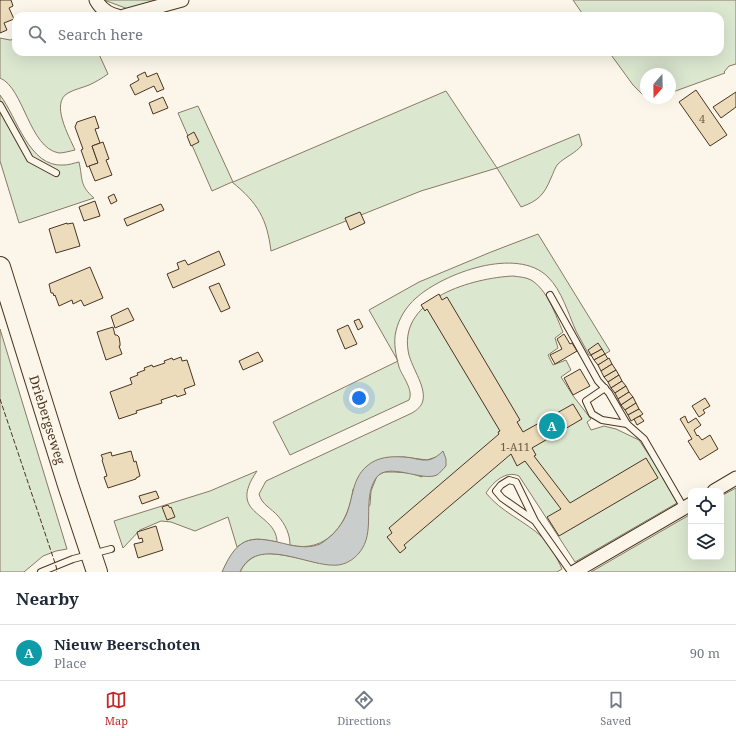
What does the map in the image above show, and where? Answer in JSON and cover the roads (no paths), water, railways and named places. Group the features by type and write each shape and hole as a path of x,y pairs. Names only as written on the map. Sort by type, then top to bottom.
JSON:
{"main road":[{"name":"Driebergseweg","path":"0,268 68,485 95,563"}],"street":[{"path":"96,0 100,6 108,12"},
{"path":"138,12 182,0"},
{"path":"719,488 736,478"},
{"path":"574,572 687,506"}],"lane":[{"path":"0,105 30,159 56,173"},
{"path":"550,295 598,381 609,393 627,424 644,439 687,506"},
{"path":"605,388 586,401 592,414 602,420 627,424"},
{"path":"535,521 502,498 496,491 501,485 509,480 516,482 535,521 571,572"},
{"path":"41,572 62,564 95,563 111,549"}],"place":[{"name":"Nieuw Beerschoten","path":"552,426"}]}
